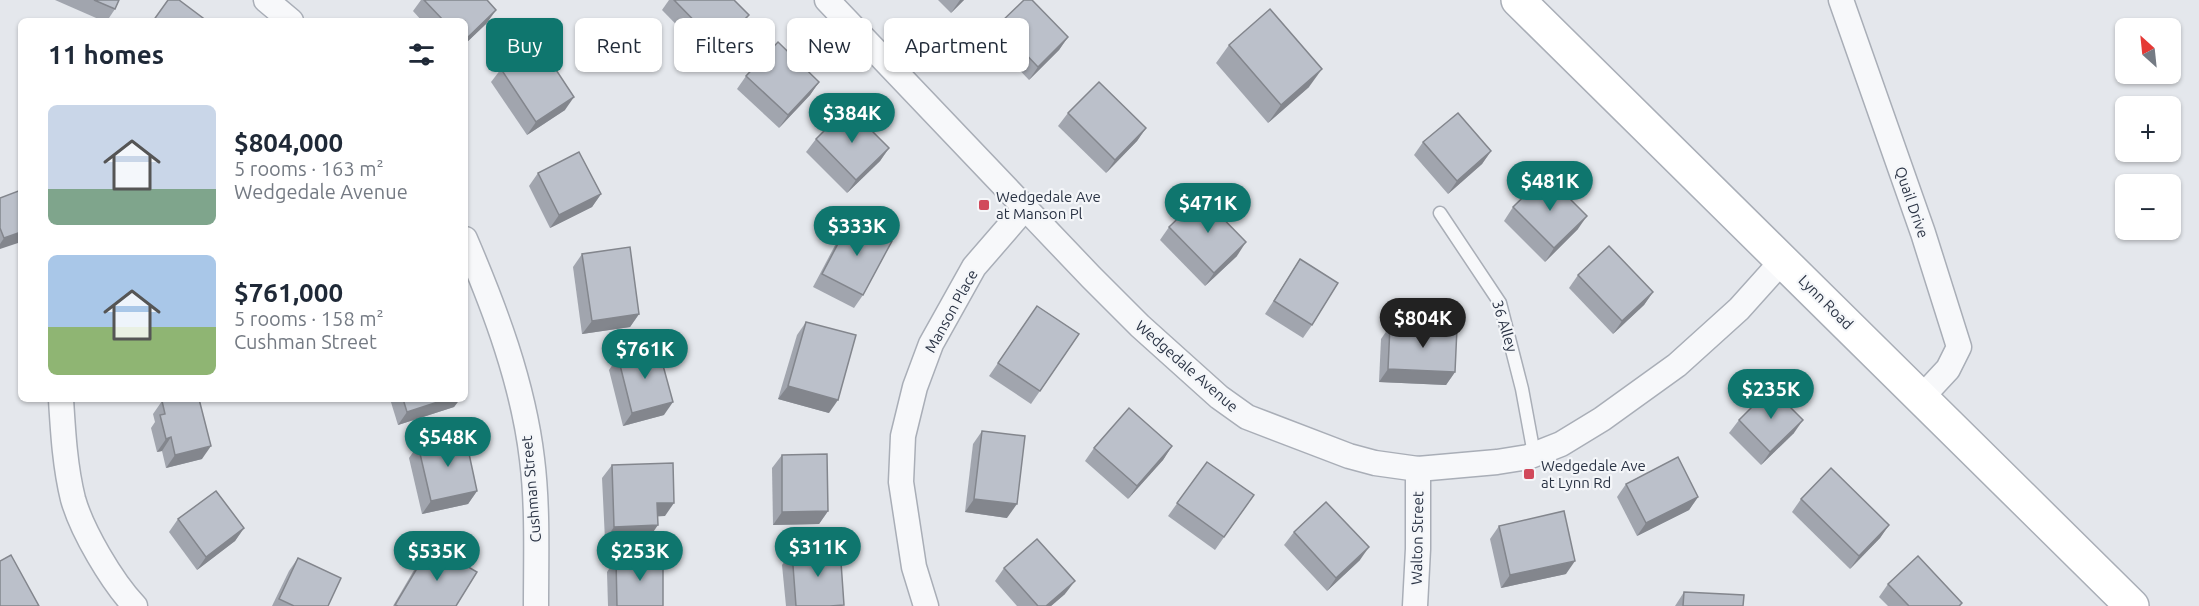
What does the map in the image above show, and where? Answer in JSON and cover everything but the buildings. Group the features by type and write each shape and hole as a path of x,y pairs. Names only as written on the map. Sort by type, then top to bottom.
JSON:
{"street":[{"path":"266,0 287,18"},
{"name":"Wedgedale Avenue","path":"827,0 1140,326 1219,396 1247,417 1349,456 1375,463 1418,469 1497,462 1534,454 1562,444 1602,419 1677,365 1739,309 1783,260"},
{"name":"Lynn Road","path":"1518,0 2132,606"},
{"name":"Quail Drive","path":"1841,0 1923,233 1959,347 1948,369 1922,397"},
{"name":"Manson Place","path":"926,606 914,567 901,482 903,436 912,397 931,344 974,267 1025,208"},
{"name":"Cushman Street","path":"468,246 486,288 518,382 532,459 536,535 536,606"},
{"path":"61,402 69,480 74,501 99,555 135,606"},
{"name":"Walton Street","path":"1415,606 1418,469"}],"lane":[{"name":"36 Alley","path":"1440,213 1500,303 1522,389 1534,454"}],"place":[{"name":"Wedgedale Ave at Manson Pl","path":"984,205"},
{"name":"Wedgedale Ave at Lynn Rd","path":"1529,474"}]}
